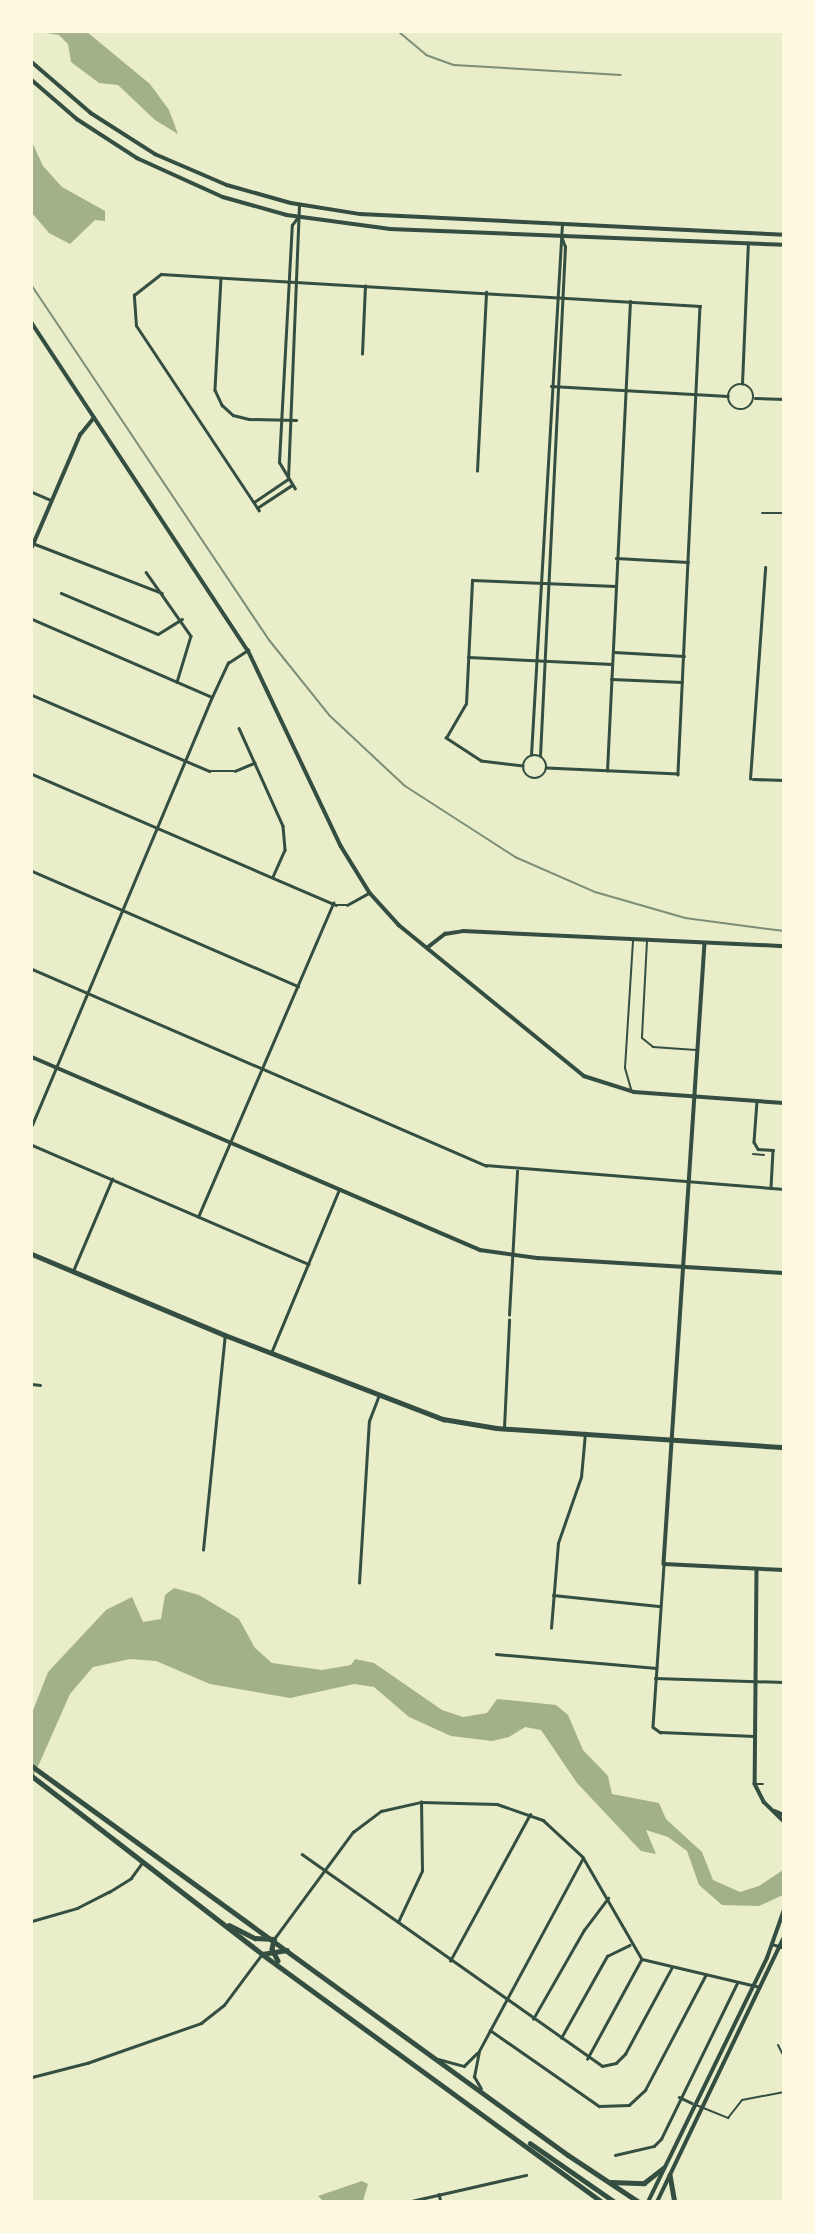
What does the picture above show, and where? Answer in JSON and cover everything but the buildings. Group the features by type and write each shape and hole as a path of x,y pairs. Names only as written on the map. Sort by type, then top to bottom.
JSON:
{"main road":[{"path":"32,1254 225,1335 443,1419 504,1428 783,1448"},
{"path":"32,1766 600,2178 639,2202"},
{"path":"32,1776 262,1954 508,2130 602,2202"},
{"path":"214,1915 264,1940 274,1939"},
{"path":"262,1931 262,1954"},
{"path":"274,1939 272,1949 287,1970"},
{"path":"262,1954 272,1949 288,1950"},
{"path":"508,2130 615,2202"},
{"path":"600,2178 638,2184 663,2168"},
{"path":"670,2175 675,2202"}],"street":[{"path":"32,62 91,113 155,154 227,185 299,205 360,214 783,234"},
{"path":"32,79 77,119 166,173 223,197 298,217 390,229 783,246"},
{"path":"288,480 299,205"},
{"path":"298,217 292,225 289,283 282,421 279,462 294,487 258,509 133,316 134,295 161,274 289,283 697,304 678,774 547,768"},
{"path":"523,766 531,755 562,224"},
{"path":"742,384 748,243 757,233"},
{"path":"547,768 540,756 562,297 561,236"},
{"path":"221,278 215,390 233,415 282,421 296,420"},
{"path":"362,354 365,286"},
{"path":"477,471 486,292"},
{"path":"607,771 630,301"},
{"path":"32,323 248,650 341,846 370,893 427,948 572,1069 634,1093 783,1103"},
{"path":"742,384 749,387 754,398 748,408 740,410 732,407 728,396 731,389 742,384"},
{"path":"551,386 728,396"},
{"path":"754,398 783,400"},
{"path":"95,417 80,435 32,545 162,593"},
{"path":"254,502 288,480"},
{"path":"32,492 52,500"},
{"path":"545,510 552,510"},
{"path":"762,513 783,513"},
{"path":"616,558 688,562"},
{"path":"765,568 752,779 783,780"},
{"path":"146,572 182,618 191,646 177,682"},
{"path":"547,768 542,777 534,779 523,766 481,761 446,738 466,704 472,580 615,586"},
{"path":"61,593 158,634 182,618"},
{"path":"32,620 212,697"},
{"path":"32,1125 212,697 228,663 248,650"},
{"path":"612,652 684,656"},
{"path":"468,657 612,664"},
{"path":"611,679 682,682"},
{"path":"32,695 184,761 218,772 254,763"},
{"path":"239,728 286,839 272,877"},
{"path":"531,755 540,756"},
{"path":"32,774 333,903 347,905 370,893"},
{"path":"32,872 298,986"},
{"path":"198,1217 333,903"},
{"path":"427,948 445,934 463,931 783,946"},
{"path":"633,940 625,1068 626,1080 634,1093"},
{"path":"647,940 642,1038 653,1047 698,1050"},
{"path":"705,943 674,1440 652,1723 660,1732 754,1736"},
{"path":"32,970 486,1165 517,1171 783,1189"},
{"path":"32,1057 460,1244 513,1255 783,1273"},
{"path":"757,1101 754,1142 758,1149 772,1150 771,1188"},
{"path":"32,1145 308,1264"},
{"path":"753,1154 764,1155"},
{"path":"504,1428 517,1171"},
{"path":"73,1271 112,1179"},
{"path":"271,1353 338,1192"},
{"path":"203,1550 225,1335"},
{"path":"32,1384 40,1385"},
{"path":"359,1583 369,1421 379,1395"},
{"path":"551,1628 558,1543 581,1477 585,1433"},
{"path":"783,1448 783,1485"},
{"path":"664,1564 783,1570"},
{"path":"757,1569 755,1784 783,1821"},
{"path":"553,1595 660,1606"},
{"path":"496,1654 656,1668"},
{"path":"655,1678 783,1682"},
{"path":"755,1784 763,1784"},
{"path":"397,1923 422,1871 421,1801"},
{"path":"274,1939 324,1870 365,1822 388,1808 421,1801 497,1804 530,1813 555,1829 583,1857 608,1898 630,1944 642,1959 671,1969 761,1988"},
{"path":"773,1811 783,1815"},
{"path":"450,1961 530,1813"},
{"path":"302,1854 587,2059 607,2066 621,2060 671,1969"},
{"path":"482,2092 474,2077 479,2051 583,1857"},
{"path":"32,1920 77,1908 109,1892 131,1878 144,1861"},
{"path":"533,2019 584,1930 608,1898"},
{"path":"648,2202 692,2103 772,1944 783,1910"},
{"path":"657,2202 700,2107 782,1948 783,1937"},
{"path":"561,2039 607,1956 630,1944"},
{"path":"772,1944 782,1948"},
{"path":"32,2077 87,2063 201,2023 224,2005 262,1954"},
{"path":"587,2059 642,1959"},
{"path":"490,2030 599,2106 629,2105 645,2090 705,1976"},
{"path":"615,2155 658,2143 737,1983"},
{"path":"778,2045 783,2057"},
{"path":"436,2058 464,2066 479,2051"},
{"path":"679,2097 728,2118 741,2100 783,2092"},
{"path":"407,2202 526,2175"},
{"path":"439,2194 441,2202"}],"shaded area":[{"path":"40,32 87,32 150,84 169,110 178,134 155,120 118,85 99,83 71,62 68,44 59,35"},
{"path":"32,142 43,166 62,187 105,211 105,221 95,220 70,244 49,233 32,213"},
{"path":"174,1588 199,1595 239,1619 255,1648 272,1663 322,1670 351,1665 355,1659 374,1663 442,1710 463,1717 487,1713 497,1699 556,1705 568,1715 583,1750 608,1776 612,1794 659,1803 666,1819 702,1852 713,1880 740,1892 759,1886 783,1870 783,1895 759,1906 722,1905 699,1885 687,1851 668,1837 646,1830 656,1854 641,1851 577,1783 541,1730 525,1727 509,1737 492,1741 451,1736 409,1717 374,1687 354,1684 290,1698 210,1684 156,1661 130,1659 93,1667 70,1694 32,1780 32,1713 48,1672 106,1610 132,1597 143,1622 161,1619 165,1595"},
{"path":"362,2181 368,2184 363,2201 323,2201 318,2196"}],"railway":[{"path":"399,32 426,55 454,65 621,75"},
{"path":"32,286 269,640 329,715 405,786 515,857 595,892 685,918 784,931"}]}
